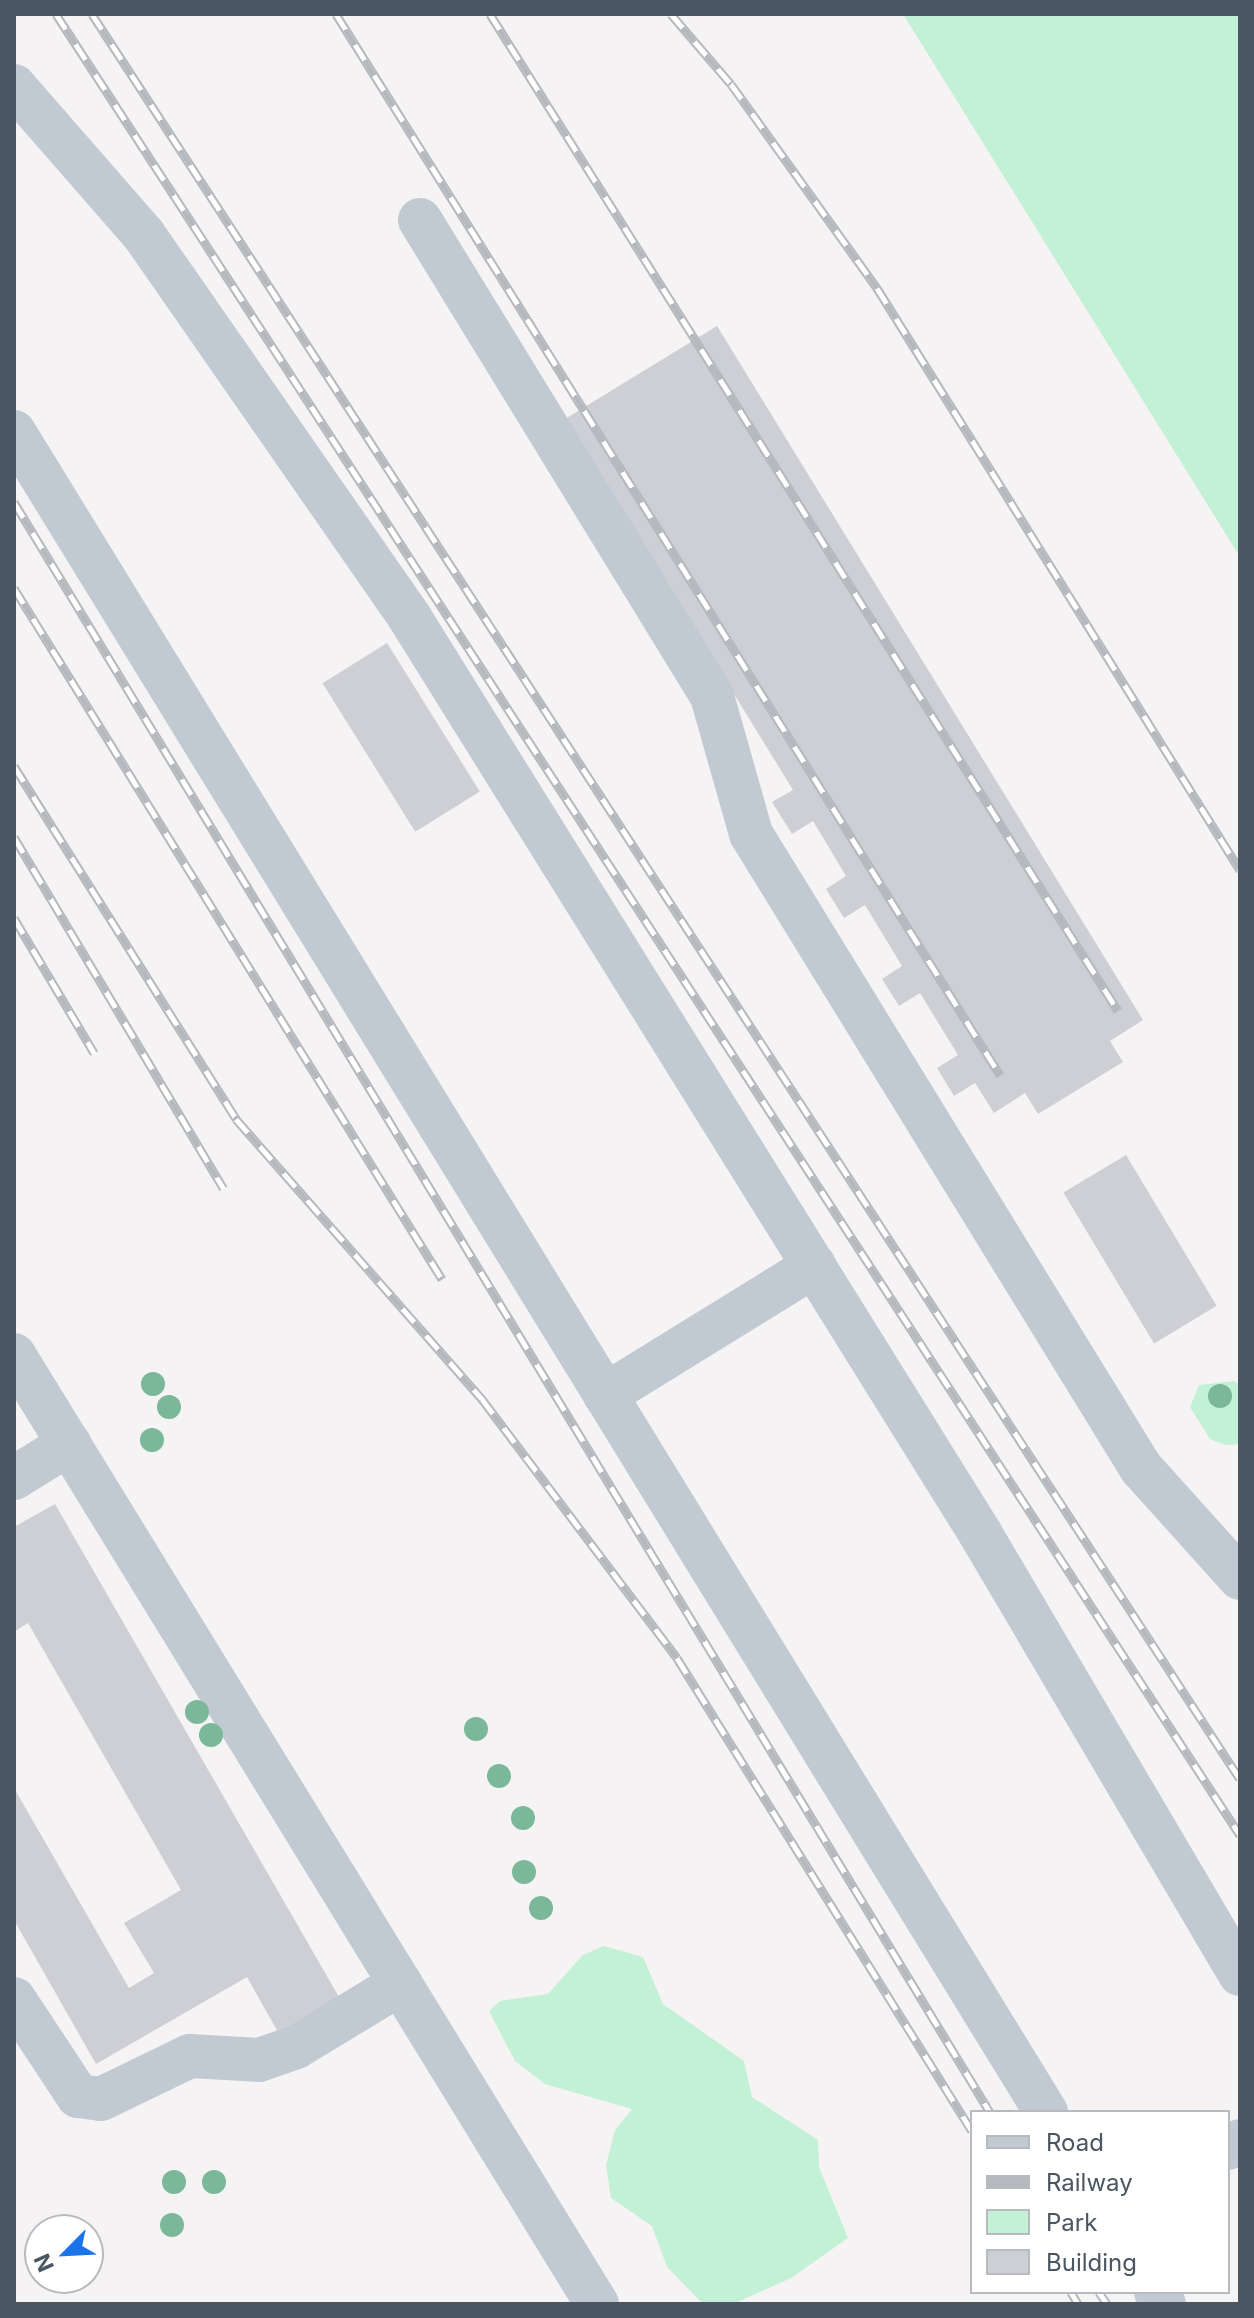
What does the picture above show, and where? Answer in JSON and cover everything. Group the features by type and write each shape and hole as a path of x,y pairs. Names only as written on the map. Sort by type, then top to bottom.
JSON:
{"lane":[{"path":"14,86 144,235 385,580 814,1266 1240,1974"},
{"path":"420,220 712,696 728,732 739,807 759,847 1141,1468 1240,1578"},
{"path":"14,432 1045,2110"},
{"path":"605,1395 814,1266"},
{"path":"14,1355 597,2304"},
{"path":"14,1478 69,1444"},
{"path":"14,1999 78,2096 101,2099 190,2056 259,2060 296,2047 400,1984"}],"green space":[{"path":"903,14 1240,14 1240,557"},
{"path":"1234,1381 1240,1385 1240,1444 1226,1445 1210,1439 1190,1407 1199,1385"},
{"path":"604,1946 643,1957 663,2004 744,2061 752,2097 818,2140 819,2167 848,2238 791,2278 733,2304 702,2303 667,2267 652,2226 611,2198 606,2165 615,2130 632,2109 545,2084 515,2061 489,2011 500,2001 548,1994 583,1955"}],"building":[{"path":"717,326 1143,1020 1110,1041 1123,1062 1038,1114 1025,1093 994,1113 975,1083 954,1096 937,1068 958,1055 920,993 899,1006 882,979 902,966 865,905 844,918 826,889 846,876 813,821 792,834 772,802 793,790 565,419"},
{"path":"387,643 480,791 415,832 323,683"},
{"path":"1126,1155 1217,1306 1154,1343 1063,1193"},
{"path":"55,1504 339,1997 278,2032 247,1977 96,2064 14,1920 14,1788 129,1988 154,1973 124,1923 181,1890 28,1623 14,1632 14,1527"}],"railway":[{"path":"56,14 1240,1835"},
{"path":"92,14 1240,1779"},
{"path":"336,14 1000,1075"},
{"path":"490,14 1118,1011"},
{"path":"671,14 731,84 877,288 1240,870"},
{"path":"14,502 989,2110"},
{"path":"14,588 442,1279"},
{"path":"14,766 236,1119 482,1399 677,1658 970,2128"},
{"path":"14,837 223,1188"},
{"path":"14,918 94,1053"},
{"path":"1072,2294 1078,2304"},
{"path":"1100,2294 1107,2304"}]}
